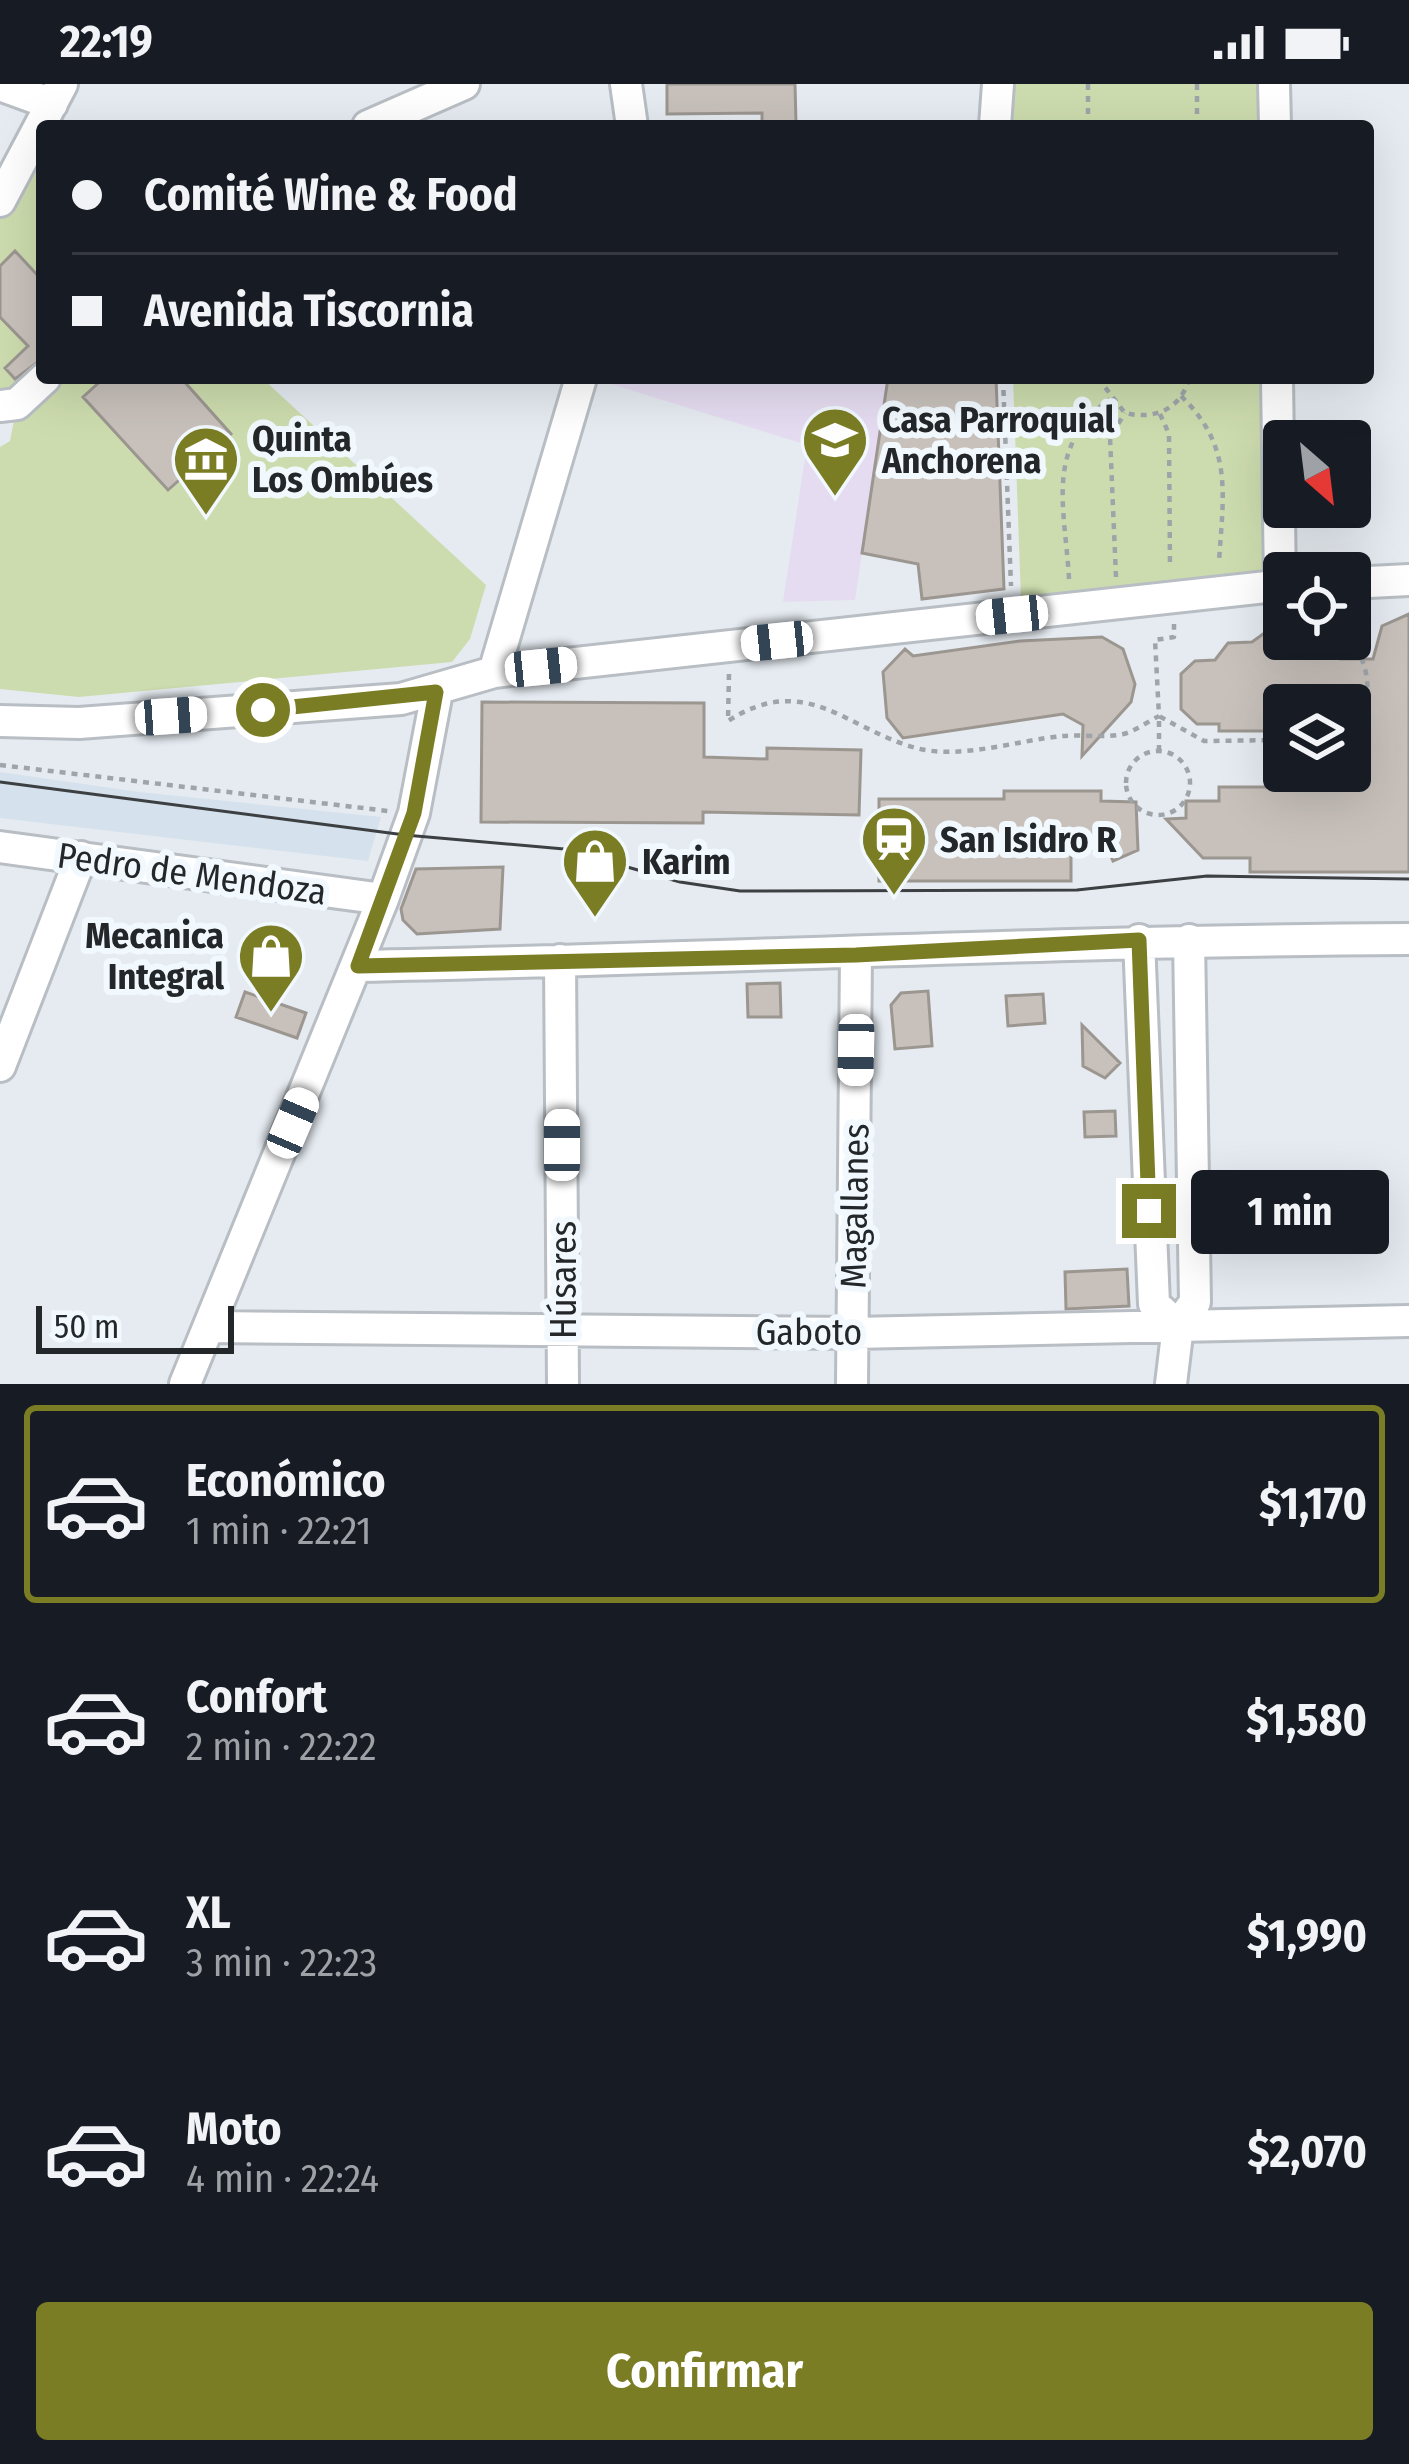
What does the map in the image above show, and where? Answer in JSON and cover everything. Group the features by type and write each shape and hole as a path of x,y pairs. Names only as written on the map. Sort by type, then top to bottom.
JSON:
{"street":[{"path":"382,120 464,84"},
{"path":"626,84 631,120"},
{"path":"995,120 998,84"},
{"path":"1274,84 1274,120"},
{"path":"0,85 57,94"},
{"path":"0,201 36,133"},
{"path":"0,406 17,404 39,384"},
{"path":"494,672 579,384"},
{"path":"1277,384 1281,552"},
{"path":"1371,582 1409,580"},
{"path":"0,721 79,723 401,699 494,672 1263,587"},
{"path":"185,1384 383,899 414,813 436,692"},
{"name":"Pedro de Mendoza","path":"0,847 383,899"},
{"path":"0,1066 81,857"},
{"path":"358,966 856,955 1139,940 1409,939"},
{"path":"1139,940 1154,1304 1178,1326"},
{"path":"1171,1384 1178,1326 1195,1302 1190,940"},
{"name":"Magallanes","path":"852,1384 856,955"},
{"name":"Húsares","path":"560,961 563,1384"},
{"name":"Gaboto","path":"209,1327 853,1334 1409,1321"}],"path":[{"path":"1088,84 1088,120"},
{"path":"1197,84 1197,120"},
{"path":"1003,384 1012,615"},
{"path":"1101,384 1125,413 1144,418 1160,414 1186,384"},
{"path":"1180,396 1202,416 1218,446 1224,484 1219,568"},
{"path":"1069,584 1064,490 1067,446 1084,418 1110,399"},
{"path":"1116,580 1110,436 1125,413"},
{"path":"1160,414 1169,434 1170,576"},
{"path":"1159,751 1155,640 1174,637 1174,619"},
{"path":"729,669 728,721 750,707 781,700 820,704 918,748 961,749 1067,735 1124,734 1160,716"},
{"path":"1160,716 1204,741 1263,740"},
{"path":"1159,751 1178,757 1190,783 1176,809 1155,814 1136,806 1126,786 1131,766 1148,752 1159,751"},
{"path":"0,765 236,796 414,813"}],"shaded area":[{"name":"Casa Parroquial Anchorena","path":"611,384 887,384 855,600 783,602 807,445"},
{"path":"0,772 381,817 368,861 0,818"}],"green space":[{"path":"1010,84 1263,84 1263,120 1007,120"},
{"name":"Quinta Los Ombúes","path":"36,137 36,384 268,384 486,585 470,639 452,662 79,697 0,689 0,447 10,441 17,405 0,406 0,201"},
{"path":"1013,384 1266,384 1263,528 1268,528 1268,552 1263,552 1263,576 1021,600"}],"building":[{"path":"667,84 795,84 796,120 762,120 762,113 667,114"},
{"path":"15,251 36,274 36,363 15,379 5,368 28,346 0,317 0,266"},
{"path":"97,384 186,384 231,434 168,490 83,397"},
{"path":"887,384 996,384 1004,589 922,599 918,564 862,553"},
{"path":"1409,614 1409,872 1250,872 1250,858 1203,858 1166,819 1186,818 1186,801 1219,801 1219,787 1371,792 1371,684 1263,684 1263,731 1219,731 1219,724 1197,724 1181,709 1181,674 1195,661 1215,660 1228,643 1252,642 1263,634 1263,660 1371,660 1382,626"},
{"path":"1102,637 1123,649 1135,684 1131,702 1082,756 1083,725 1063,714 903,738 887,718 883,672 905,649 913,656 1020,641"},
{"path":"482,702 704,703 704,757 767,759 767,748 861,750 859,815 703,812 703,823 481,822"},
{"path":"1004,791 1101,791 1101,801 1136,802 1138,850 1113,861 1108,850 1071,850 1071,881 879,881 879,799 1004,799"},
{"path":"503,867 500,929 417,934 403,920 401,909 416,869"},
{"path":"780,983 781,1017 748,1017 747,984"},
{"path":"928,991 932,1046 895,1049 891,1005 901,993"},
{"name":"Mecanica Integral","path":"245,992 306,1013 297,1038 236,1017"},
{"path":"1043,994 1045,1023 1008,1026 1006,996"},
{"path":"1082,1025 1120,1063 1105,1078 1083,1066"},
{"path":"1115,1111 1116,1136 1085,1137 1084,1112"},
{"path":"1127,1269 1129,1306 1066,1309 1065,1272"}],"tram line":[{"path":"0,782 405,835 564,849 680,882 740,891 1077,890 1207,876 1409,879"}],"place":[{"name":"Casa Parroquial Anchorena","path":"835,499"},
{"name":"Quinta Los Ombúes","path":"206,518"},
{"name":"San Isidro R","path":"894,898"},
{"name":"Karim","path":"595,920"},
{"name":"Mecanica Integral","path":"271,1015"}],"route":[{"path":"263,710 436,692 414,813 358,966 856,955 1139,940 1149,1211"}]}
